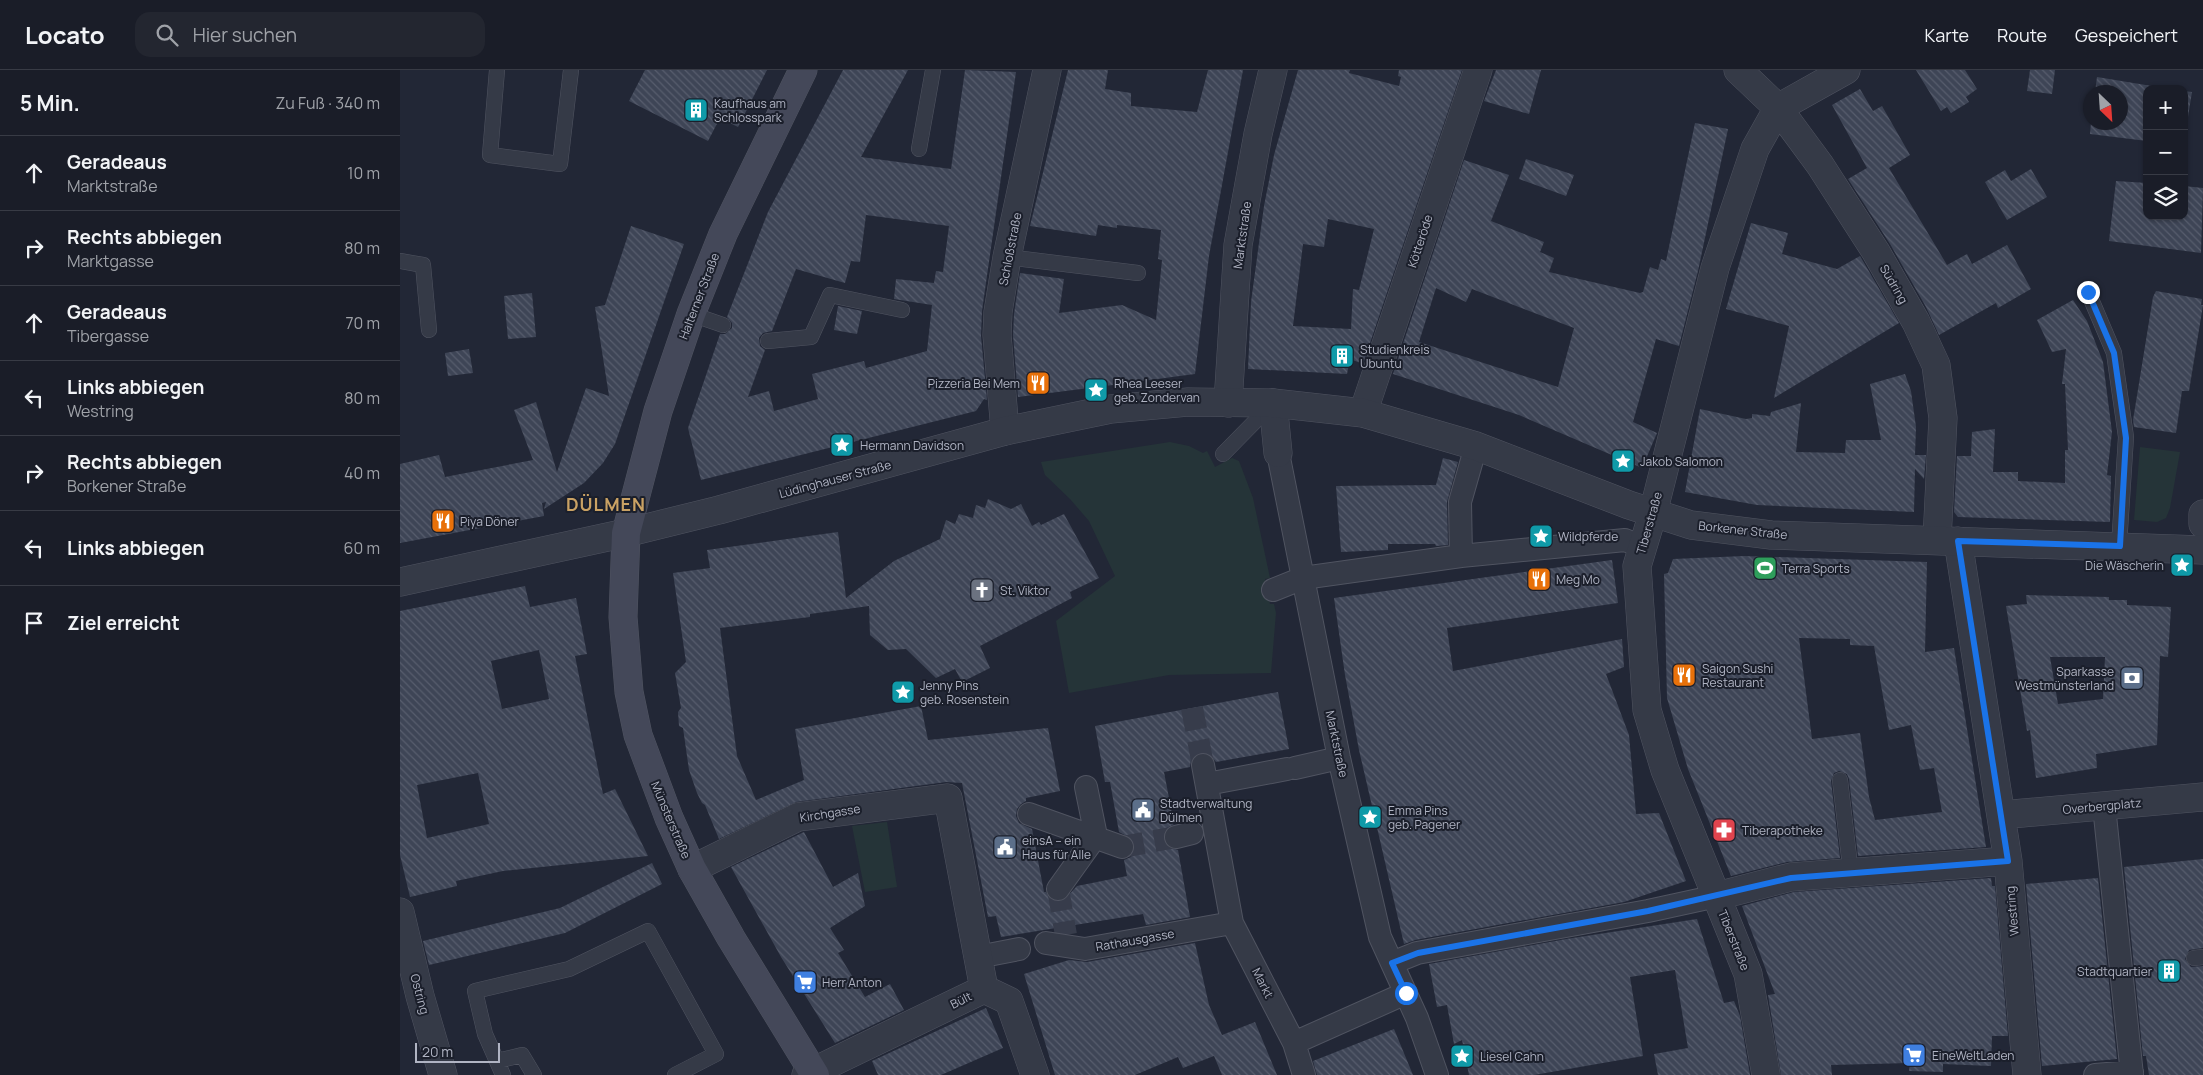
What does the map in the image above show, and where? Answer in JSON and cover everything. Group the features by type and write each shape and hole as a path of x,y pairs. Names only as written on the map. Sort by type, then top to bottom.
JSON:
{"main road":[{"name":"Halterner Straße","path":"626,533 658,411 691,314 723,234 803,70"},
{"name":"Münsterstraße","path":"626,533 623,617 629,692 638,734 652,776 692,868 811,1074"}],"street":[{"name":"Schloßstraße","path":"1005,431 997,335 998,312 1007,256 1047,70"},
{"name":"Marktstraße","path":"1228,402 1238,245 1258,134 1273,70"},
{"name":"Kötteröde","path":"1363,412 1478,70"},
{"name":"Südring","path":"1738,70 1778,108 1820,165 1876,252 1916,322 1936,365 1943,418 1948,540"},
{"path":"1778,108 1846,70"},
{"name":"Tiberstraße","path":"1766,1075 1748,974 1665,770 1647,710 1637,566 1715,268 1755,149 1778,108"},
{"name":"Lüdinghauser Straße","path":"400,582 626,533 821,484 1005,431 1111,409 1188,402 1273,403"},
{"name":"Marktstraße","path":"1273,403 1278,453 1339,758 1380,937 1406,993 1437,1075"},
{"name":"Borkener Straße","path":"1273,403 1363,412 1476,446 1652,513 1691,525 1771,535 2203,550"},
{"path":"1461,556 1460,502 1476,446"},
{"path":"2203,514 2203,524"},
{"path":"1273,590 1303,578 1461,556 1624,540 1642,547"},
{"name":"Westring","path":"1948,540 2001,815 2008,861 2027,1075"},
{"name":"Markt","path":"1339,758 1291,768 1205,774 1195,833 1232,923 1299,1060 1406,993"},
{"path":"1058,889 1096,836 1086,787"},
{"name":"Overbergplatz","path":"2001,815 2203,796"},
{"path":"2095,1075 2132,1073 2104,806"},
{"name":"Kirchgasse","path":"692,868 798,817 956,813"},
{"name":"Bült","path":"811,1074 984,989 956,813"},
{"path":"1029,814 1096,836 1122,847"},
{"path":"1392,963 1418,953 1648,911 1791,878 2008,861"},
{"name":"Ostring","path":"400,912 420,996 443,1075"},
{"name":"Rathausgasse","path":"1060,942 1085,949 1232,923"},
{"path":"978,957 1019,949"},
{"path":"984,989 1009,1002 1035,1075"}],"lane":[{"path":"498,70 490,155 560,164 571,70"},
{"path":"919,149 933,70"},
{"path":"1007,256 1138,273"},
{"path":"400,261 423,265 429,330"},
{"path":"2088,292 2114,353 2126,438 2120,546"},
{"path":"768,341 811,337 830,295 902,310"},
{"path":"691,314 723,326"},
{"path":"1223,454 1273,403"},
{"path":"1840,780 1851,874"},
{"path":"534,1075 522,1055 500,1068 485,1034 475,991 569,969 648,932 716,1054 674,1075"}],"shaded area":[{"path":"1170,442 1189,446 1203,453 1207,451 1215,467 1232,458 1239,461 1253,498 1270,578 1265,579 1270,604 1274,604 1276,613 1271,673 1169,675 1069,693 1056,621 1115,576 1089,521 1045,475 1041,462"},
{"path":"2140,447 2180,452 2170,508 2166,518 2157,522 2134,520"},
{"path":"887,822 897,887 865,892 852,826"}],"building":[{"name":"Kaufhaus am Schlosspark","path":"645,70 767,70 738,127 720,118 708,141 629,101"},
{"path":"843,70 908,70 861,157 951,169 965,70 1016,72 982,311 981,336 987,400 984,399 976,411 701,480 688,428 720,334 725,334 732,328 732,323 727,317 768,212","holes":["866,215 949,226 943,272 936,271 934,283 896,279 894,299 932,305 927,351 866,368 864,361 812,374 818,399 774,411 769,391 748,397 765,350 760,346 759,338 763,333 772,331 796,269 845,283 851,261 860,262"]},
{"path":"1068,70 1108,70 1105,89 1131,93 1131,106 1197,112 1208,70 1243,70 1209,256 1195,374 1142,381 1122,387 1121,384 1018,397 1013,335 1020,273 1064,279 1059,313 1122,305 1156,320 1162,260 1158,259 1161,230 1117,225 1117,228 1098,225 1096,236 1030,226"},
{"path":"1298,70 1350,70 1349,73 1399,86 1401,77 1398,76 1399,70 1462,70 1363,364 1350,359 1347,374 1248,369 1251,302 1264,206 1274,155","holes":["1328,219 1374,229 1359,290 1353,289 1351,329 1293,326 1303,244 1324,247"]},
{"path":"1496,70 1541,70 1529,114 1484,101"},
{"path":"1916,70 1965,70 1977,89 1966,97 1969,102 1951,113 1947,107 1941,111"},
{"path":"2030,70 2055,70 2052,94 2027,91"},
{"path":"2097,77 2146,85 2143,85 2143,141 2090,134 2090,130 2128,130 2128,85 2096,85"},
{"path":"1860,89 1873,111 1882,106 1910,155 1889,168 1947,265 1967,254 1972,264 2007,245 2031,289 1998,308 1996,303 1939,335 1926,307 1890,244 1848,179 1867,168 1832,105"},
{"path":"2188,92 2192,92 2188,117"},
{"path":"1695,123 1728,129 1698,271 1679,346 1656,339 1633,422 1657,433 1642,468 1519,415 1393,374 1464,160 1509,175 1491,221 1544,242 1540,252 1554,258 1549,272 1640,293 1643,292 1650,267 1658,270 1661,259 1666,261","holes":["1436,288 1466,302 1472,289 1574,328 1558,387 1419,342"]},
{"path":"1526,159 1574,175 1566,196 1519,179"},
{"path":"2031,169 2047,197 2007,220 1985,182 2005,170 2011,181"},
{"path":"2116,181 2143,183 2143,220 2188,220 2188,186 2203,188 2201,253 2109,241"},
{"path":"1751,223 1788,233 1782,254 1837,269 1860,256 1899,323 1774,398 1789,326 1726,309"},
{"path":"631,226 684,244 615,444 603,463 584,483 544,509 546,502 542,503 544,516 400,543 400,464 439,455 445,477 533,460 514,410 536,402 557,472 586,388 609,396 595,307 605,305"},
{"path":"2156,291 2202,299 2201,305 2203,305 2189,391 2182,391 2176,433 2134,427 2133,420 2153,297"},
{"path":"532,293 536,337 508,339 504,296"},
{"path":"2073,300 2087,321 2103,362 2112,432 2107,475 2111,476 2110,522 1958,517 1954,512 1957,456 1971,456 1972,432 1995,429 1993,472 2018,472 2018,481 2065,483 2065,450 2068,450 2065,384 2062,384 2066,349 2052,352 2037,320"},
{"path":"838,306 862,311 857,334 834,330"},
{"path":"469,349 473,373 448,376 445,353"},
{"path":"1905,374 1911,391 1916,427 1915,455 1926,455 1924,479 1915,469 1914,512 1757,505 1685,492 1700,409 1746,419 1752,418 1752,414 1770,416 1771,412 1801,403 1796,452 1845,453 1846,440 1881,440 1870,384"},
{"path":"1443,458 1458,462 1447,502 1448,545 1388,544 1388,550 1341,552 1336,486 1436,485"},
{"path":"988,499 1011,509 1021,504 1032,526 1039,522 1041,525 1064,514 1099,578 1070,592 1072,598 980,646 990,668 962,682 955,669 936,678 906,649 888,650 870,635 869,606 810,614 810,617 720,628 737,756 756,800 804,780 795,729 921,706 928,740 1048,728 1060,791 1026,798 1026,801 1017,809 1016,816 1019,823 1032,829 1044,892 1046,892 1051,900 1063,901 1077,886 1127,876 1124,860 1131,857 1134,851 1132,839 1119,832 1110,782 1105,782 1095,726 1278,692 1289,749 1216,762 1208,753 1200,752 1191,760 1190,767 1164,772 1174,824 1167,828 1163,840 1167,846 1178,850 1190,917 1146,925 1143,914 1001,937 996,916 988,917 962,783 946,782 796,802 719,839 705,805 697,793 689,770 683,728 679,726 678,712 681,708 675,673 686,662 673,573 710,568 707,550 838,532 846,598 894,561 940,539 946,520 955,524 959,514 973,518 976,505 985,508"},
{"path":"1744,556 1927,562 1925,652 1954,648 1986,847 1858,856 1849,779 1847,774 1839,771 1834,773 1831,781 1840,858 1787,862 1731,876 1688,769 1667,698 1664,574 1668,573 1673,559","holes":["1799,638 1850,639 1850,645 1874,646 1889,730 1911,725 1920,770 1934,768 1942,812 1875,820 1869,797 1860,733 1812,739"]},
{"path":"1612,560 1618,603 1447,628 1453,671 1622,639 1624,667 1606,674 1629,735 1636,814 1659,813 1686,881 1624,902 1415,940 1404,944 1359,750 1345,675 1334,598"},
{"path":"525,586 530,607 576,598 587,654 575,656 603,794 615,789 648,856 503,871 456,881 457,886 410,897 400,855 400,611","holes":["539,650 549,699 502,709 491,661","478,773 489,824 427,838 417,785"]},
{"name":"Sparkasse Westmünsterland","path":"2026,595 2109,597 2109,600 2127,600 2127,605 2171,607 2168,657 2160,656 2157,745 2096,754 2097,768 2036,778 2030,730 2027,731 2006,606 2027,604","holes":["2050,657 2105,657 2103,699 2058,704"]},
{"path":"804,832 833,887 858,873 865,906 830,928 844,950 838,953 865,997 890,984 904,1010 835,1043 781,957 731,867"},
{"name":"Stadtquartier","path":"2203,859 2203,948 2189,950 2185,959 2191,967 2203,966 2203,1075 2149,1075 2146,1056 2143,1056 2124,867"},
{"path":"652,863 662,884 565,933 429,965 423,941 560,908"},
{"path":"1991,878 1992,886 1995,886 2008,1036 1992,1036 1991,1066 1943,1064 1943,1072 1909,1071 1910,1063 1831,1065 1832,1075 1781,1075 1768,995 1775,994 1742,906 1794,892"},
{"name":"Stadtquartier","path":"2098,878 2117,1059 2042,1066 2026,884"},
{"path":"1697,919 1724,1003 1734,1001 1740,1016 1750,1075 1658,1075 1654,1054 1688,1048 1675,970 1630,977 1643,1056 1534,1075 1469,1075 1462,1040 1454,1044 1447,1005 1437,1007 1429,964 1566,939"},
{"path":"1195,943 1209,1005 1222,1035 1255,1022 1277,1075 1222,1075 1214,1056 1183,1068 1178,1057 1135,1075 1055,1075 1024,974 1069,960 1087,962"},
{"path":"986,1008 1003,1048 941,1075 878,1075 872,1061"},
{"path":"1394,1029 1413,1075 1317,1075 1313,1061"}],"tunnel":[{"path":"1192,708 1203,765"},
{"path":"1122,847 1176,837"},
{"path":"1058,889 1066,935"}],"place":[{"name":"Kaufhaus am Schlosspark","path":"696,110"},
{"name":"Studienkreis Ubuntu","path":"1342,356"},
{"name":"Pizzeria Bei Mem","path":"1038,383"},
{"name":"Rhea Leeser geb. Zondervan","path":"1096,390"},
{"name":"Hermann Davidson","path":"842,445"},
{"name":"Jakob Salomon","path":"1623,461"},
{"name":"Piya Döner","path":"443,521"},
{"name":"Wildpferde","path":"1541,536"},
{"name":"Die Wäscherin","path":"2182,565"},
{"name":"Terra Sports","path":"1765,568"},
{"name":"Meg Mo","path":"1539,579"},
{"name":"St. Viktor","path":"982,590"},
{"name":"Saigon Sushi Restaurant","path":"1684,675"},
{"name":"Sparkasse Westmünsterland","path":"2132,678"},
{"name":"Jenny Pins geb. Rosenstein","path":"903,692"},
{"name":"Stadtverwaltung Dülmen","path":"1143,810"},
{"name":"Emma Pins geb. Pagener","path":"1370,817"},
{"name":"Tiberapotheke","path":"1724,830"},
{"name":"einsA – ein Haus für Alle","path":"1005,847"},
{"name":"Stadtquartier","path":"2169,971"},
{"name":"Herr Anton","path":"805,982"},
{"name":"EineWeltLaden","path":"1914,1055"},
{"name":"Liesel Cahn","path":"1462,1056"}],"district":[{"name":"DÜLMEN","path":"606,504"}],"route":[{"path":"1406,993 1392,963 1418,953 1648,911 1791,878 2008,861 1958,541 2120,546 2126,438 2114,353 2088,292"}]}
